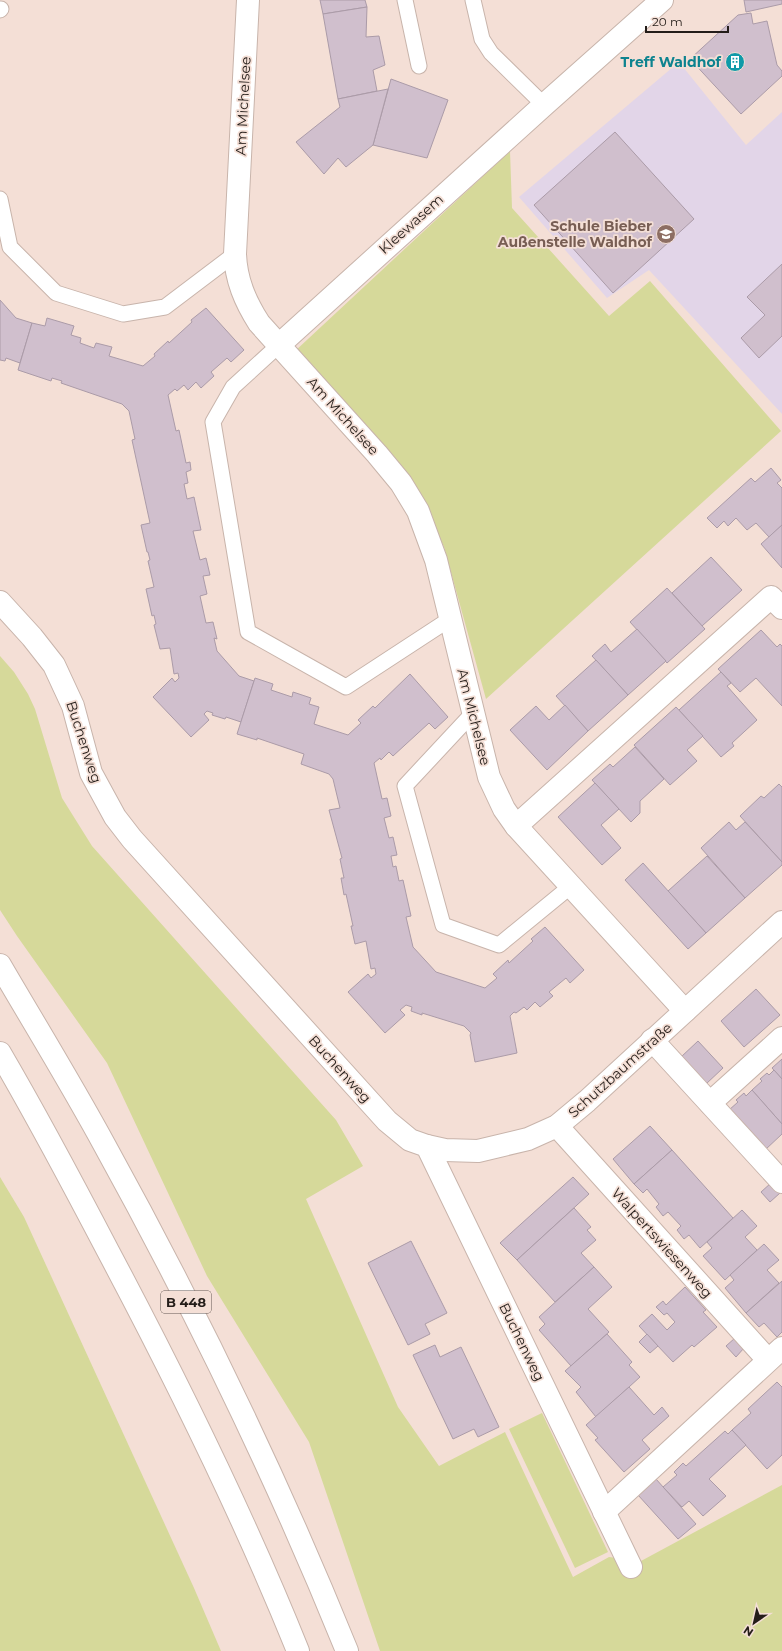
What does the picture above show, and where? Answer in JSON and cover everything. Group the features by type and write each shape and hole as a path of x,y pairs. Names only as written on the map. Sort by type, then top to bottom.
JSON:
{"street":[{"name":"Am Michelsee","path":"248,0 235,254 235,268 248,306 259,323 377,454 405,488 418,511 436,560 489,777 504,809 516,826 685,1011"},
{"name":"Kleewasem","path":"279,345 662,0"},
{"path":"516,826 771,596 782,608"},
{"name":"Buchenweg","path":"0,602 32,637 54,665 73,706 91,773 115,817 132,838 387,1121 410,1140 427,1146 630,1567"},
{"name":"Schutzbaumstraße","path":"427,1146 445,1150 478,1152 528,1139 557,1126 588,1101 652,1040 782,922"},
{"name":"B 448","path":"0,965 105,1146 208,1345 266,1466 347,1651"},
{"path":"710,1103 782,1038"},
{"path":"652,1040 782,1182"},
{"name":"B 448","path":"0,1053 77,1192 172,1373 225,1483 298,1651"},
{"name":"Walpertswiesenweg","path":"557,1126 775,1354 604,1512"}],"lane":[{"path":"405,0 418,66"},
{"path":"473,0 482,39 491,52 544,105"},
{"path":"0,199 10,247 56,293 123,314 165,307 235,254"},
{"path":"279,345 233,387 213,422 248,632 346,687 450,619"},
{"path":"473,713 405,786 443,925 499,945 571,886"}],"shaded area":[{"name":"Schule Bieber Außenstelle Waldhof","path":"679,62 746,145 782,112 782,414 649,270 607,298 519,197"}],"green space":[{"path":"510,151 512,208 609,316 650,281 781,431 486,699 444,547 426,509 294,352"},
{"path":"0,656 14,672 28,694 35,709 62,798 92,846 336,1120 363,1166 306,1199 398,1407 439,1466 505,1432 573,1577 609,1557 641,1561 782,1485 782,1651 380,1651 309,1442 207,1276 107,1063 0,910"},
{"path":"0,1177 24,1217 194,1588 221,1651 0,1651"},
{"path":"542,1413 608,1552 575,1568 509,1429"}],"building":[{"path":"320,0 365,0 367,7 323,14"},
{"path":"744,0 782,0 782,4 746,12"},
{"path":"367,7 366,37 379,36 385,65 373,70 377,91 338,99 323,14"},
{"name":"Treff Waldhof","path":"751,13 753,24 767,21 777,65 782,71 782,76 741,114 690,59 738,15"},
{"path":"391,79 448,100 427,158 373,145"},
{"path":"388,89 373,145 346,167 338,158 324,174 296,142 340,107 338,99"},
{"path":"615,132 694,219 613,293 534,205"},
{"path":"782,264 782,336 759,358 741,338 765,315 747,297"},
{"path":"0,300 16,318 32,323 20,363 6,358 5,361 0,360"},
{"path":"206,308 244,350 231,362 227,358 211,372 214,376 201,388 196,382 188,390 184,385 177,391 175,389 168,395 176,431 179,430 186,463 190,462 191,470 186,472 188,483 184,484 187,499 194,497 201,530 193,531 200,560 206,558 210,575 203,576 207,594 200,596 206,623 213,622 217,639 214,638 217,651 239,676 254,681 241,722 226,717 225,719 212,715 213,713 207,711 204,714 209,720 191,737 153,697 172,678 175,682 179,678 178,673 174,674 170,648 160,649 154,625 156,624 154,615 152,616 146,589 154,587 148,561 150,560 141,525 150,523 132,440 135,439 129,411 122,404 61,383 62,381 52,378 51,381 18,370 32,323 45,326 47,318 74,326 71,335 81,338 80,343 94,348 96,343 112,347 109,356 143,366 155,356 154,354 168,341 169,343 192,322 191,320"},
{"path":"771,468 781,480 777,483 782,488 782,525 769,537 756,523 747,530 736,518 728,526 724,521 717,528 707,518 751,478 755,482"},
{"path":"782,525 782,568 761,544"},
{"path":"711,557 742,590 702,626 672,593"},
{"path":"667,588 705,629 667,663 630,622"},
{"path":"637,629 666,661 628,695 592,656 605,644 611,652"},
{"path":"761,630 777,647 780,644 782,646 782,706 756,678 740,692 718,669"},
{"path":"596,660 628,695 588,731 556,696"},
{"path":"721,672 731,683 727,686 757,720 732,743 734,746 721,757 679,710"},
{"path":"410,674 448,717 435,729 429,723 393,756 389,752 381,760 380,758 374,763 382,799 387,798 391,816 384,818 389,838 393,837 397,855 391,856 393,867 396,866 399,881 403,880 411,916 406,917 413,947 436,972 485,988 497,978 493,974 508,960 509,963 533,941 531,939 545,927 584,970 570,983 566,978 549,992 553,996 540,1007 535,1002 527,1010 524,1007 516,1013 514,1012 510,1016 517,1053 475,1062 470,1035 471,1033 464,1026 422,1013 422,1015 411,1011 412,1007 406,1005 400,1010 405,1015 385,1033 348,992 368,974 371,978 376,974 375,968 371,969 366,941 355,944 351,926 353,926 346,894 344,895 341,878 344,878 340,859 342,858 329,810 340,808 333,779 329,774 301,764 304,754 257,738 257,740 237,734 255,678 273,684 271,690 292,697 293,692 311,698 309,704 319,707 314,724 348,735 361,723 358,720 373,706 375,708"},
{"path":"565,705 588,731 547,770 510,730 536,706 549,720"},
{"path":"676,707 703,736 687,750 697,761 670,785 634,745"},
{"path":"635,747 664,779 640,801 640,813 631,822 592,780 610,764 613,767"},
{"path":"595,783 619,809 601,825 621,848 602,865 558,817"},
{"path":"779,784 782,787 782,862 740,816 761,796 764,798"},
{"path":"729,822 736,830 745,822 782,862 782,865 745,898 701,848"},
{"path":"707,856 745,898 706,933 668,891"},
{"path":"643,863 706,933 688,949 625,880"},
{"path":"756,989 780,1015 744,1047 721,1021"},
{"path":"698,1041 723,1068 706,1084 681,1057"},
{"path":"782,1059 782,1079 772,1068"},
{"path":"774,1070 782,1079 782,1124 752,1090 762,1081 760,1079 767,1073 769,1075"},
{"path":"752,1090 782,1124 782,1134 765,1150 729,1110 738,1102 736,1100 744,1093 746,1096"},
{"path":"650,1126 672,1150 634,1184 613,1159"},
{"path":"672,1150 733,1218 700,1248 689,1235 684,1239 677,1230 681,1226 668,1212 663,1216 656,1207 659,1204 647,1189 643,1193 634,1184"},
{"path":"573,1177 589,1194 517,1260 500,1243"},
{"path":"771,1183 780,1193 770,1202 761,1192"},
{"path":"574,1208 591,1227 587,1230 596,1240 581,1253 594,1267 555,1302 517,1260"},
{"path":"742,1210 757,1226 745,1237 757,1250 725,1280 703,1256 712,1248 707,1242"},
{"path":"411,1241 447,1313 425,1324 430,1334 408,1345 368,1263"},
{"path":"764,1244 779,1260 767,1270 779,1283 746,1313 725,1288 734,1280 730,1275"},
{"path":"594,1267 612,1287 588,1309 609,1332 571,1366 539,1330 545,1324 539,1317"},
{"path":"782,1281 782,1332 777,1337 764,1323 759,1327 746,1313"},
{"path":"685,1287 706,1310 703,1312 717,1327 694,1347 692,1345 673,1362 639,1326 652,1314 667,1330 675,1322 667,1313 664,1315 656,1307 663,1301 666,1305"},
{"path":"607,1334 632,1362 629,1365 640,1377 596,1417 576,1392 581,1387 565,1371"},
{"path":"647,1334 658,1346 650,1353 639,1342"},
{"path":"735,1338 744,1348 736,1357 726,1346"},
{"path":"435,1345 440,1357 461,1347 499,1427 478,1437 474,1429 453,1439 413,1355"},
{"path":"777,1382 782,1387 782,1455 767,1469 732,1430 751,1413 748,1409"},
{"path":"629,1387 654,1415 662,1407 669,1416 642,1440 650,1449 624,1472 595,1440 598,1438 586,1425"},
{"path":"732,1430 746,1445 709,1479 726,1496 703,1516 689,1501 682,1507 663,1487 677,1475 674,1472 683,1463 686,1466 725,1431 728,1434"},
{"path":"656,1479 696,1524 678,1539 638,1495"}],"place":[{"name":"Treff Waldhof","path":"735,62"},
{"name":"Schule Bieber Außenstelle Waldhof","path":"666,234"}]}
